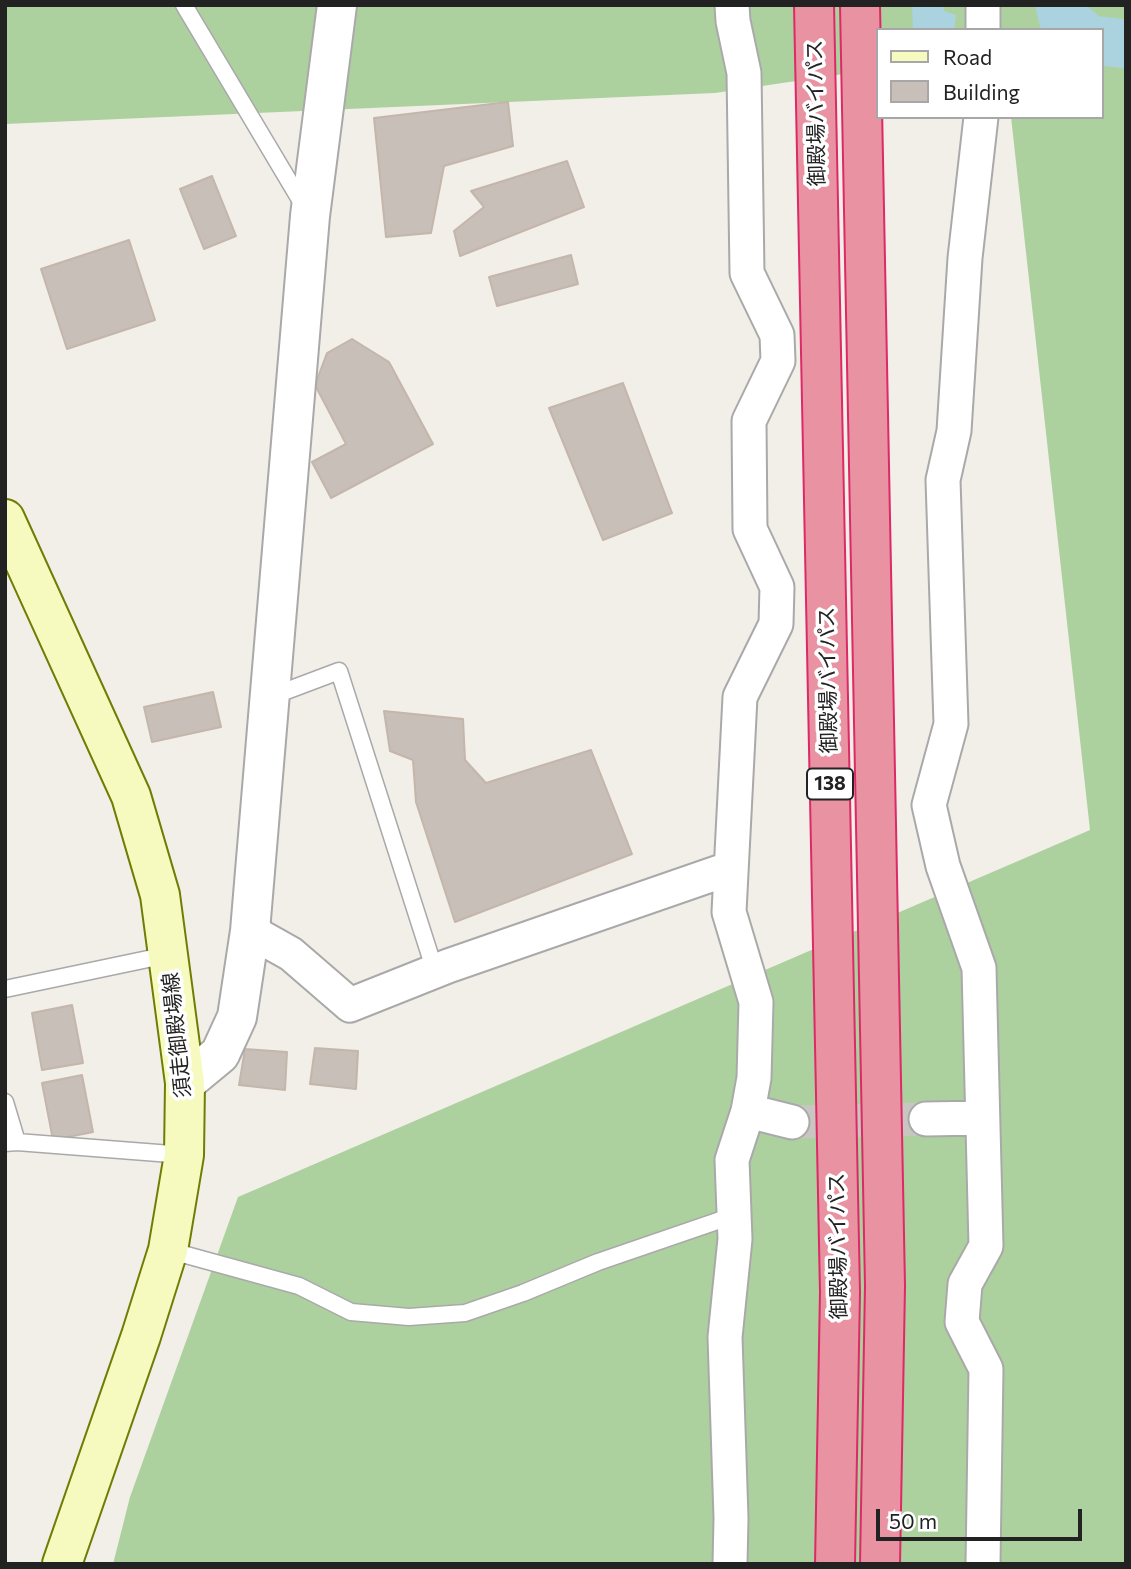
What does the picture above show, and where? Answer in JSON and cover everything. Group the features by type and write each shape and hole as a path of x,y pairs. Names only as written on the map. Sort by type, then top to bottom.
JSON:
{"highway":[{"name":"御殿場バイパス","path":"814,5 840,1292 835,1564"},
{"name":"138","path":"860,5 885,1286 880,1564"}],"main road":[{"name":"須走御殿場線","path":"5,519 131,796 160,895 185,1083 184,1155 168,1251 62,1564"}],"street":[{"path":"185,1083 220,1054 237,1017 250,931 310,216 337,5"},
{"path":"730,1564 732,1518 725,1337 735,1239 732,1160 748,1111 754,1078 756,1002 729,912 740,697 776,624 777,587 750,529 750,421 778,361 777,335 747,273 744,73 733,21 733,5"},
{"path":"983,5 983,28"},
{"path":"981,119 965,258 954,432 943,480 951,724 929,805 943,866 979,968 986,1246 965,1284 962,1322 986,1369 983,1564"},
{"path":"250,931 291,954 350,1005 435,971 731,868"},
{"path":"748,1111 792,1122"},
{"path":"926,1119 981,1118"}],"lane":[{"path":"184,5 310,216"},
{"path":"269,697 339,671 435,971"},
{"path":"5,989 168,955"},
{"path":"5,1102 11,1142 184,1155"},
{"path":"168,1251 299,1286 351,1312 409,1317 465,1313 735,1214"}],"green space":[{"path":"5,5 1126,5 1126,1564 113,1564 130,1497 238,1197 1090,830 1011,119 1103,119 1103,28 876,28 876,69 715,93 5,124"}],"water":[{"path":"912,5 943,5 944,11 956,15 954,28 913,28"}],"building":[{"path":"508,102 513,146 444,166 431,233 386,237 374,118"},
{"path":"567,161 584,207 460,256 454,231 484,207 471,191"},
{"path":"212,176 236,236 204,249 180,189"},
{"path":"129,240 155,320 67,349 41,269"},
{"path":"571,255 578,284 497,306 489,277"},
{"path":"352,339 389,362 433,444 331,498 312,462 346,444 315,385 327,353"},
{"path":"623,383 672,513 603,540 549,408"},
{"path":"213,692 221,727 152,742 144,707"},
{"path":"384,711 463,719 465,760 486,783 591,750 632,854 455,922 416,802 413,760 390,751"},
{"path":"72,1005 83,1063 42,1070 32,1013"},
{"path":"315,1048 358,1051 356,1089 310,1084"},
{"path":"245,1049 287,1052 285,1090 239,1085"},
{"path":"82,1075 93,1132 53,1140 42,1083"}],"waterway":[{"path":"1060,5 1064,21 1075,28"},
{"path":"1103,41 1126,44"}],"tunnel":[{"path":"792,1122 926,1119"}]}
